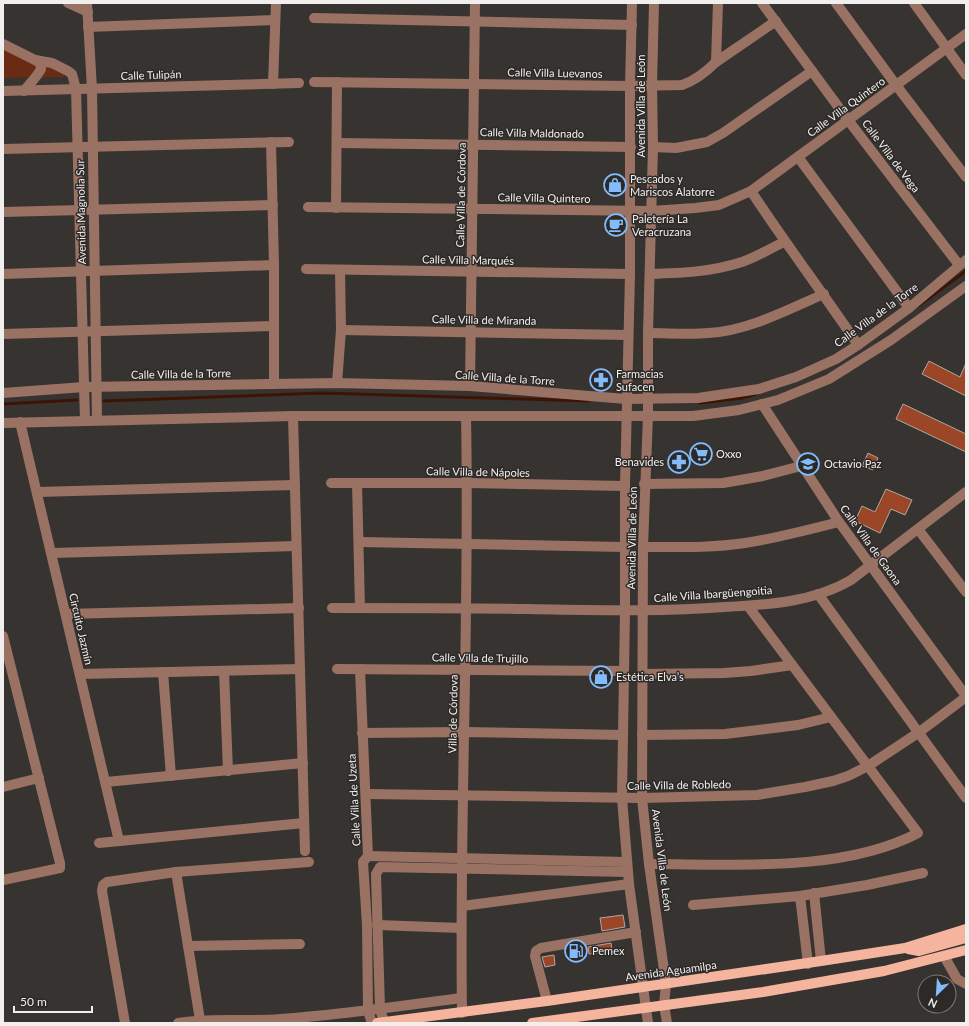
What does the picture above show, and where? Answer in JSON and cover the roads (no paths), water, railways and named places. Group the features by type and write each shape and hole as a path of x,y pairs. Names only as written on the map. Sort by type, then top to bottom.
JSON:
{"main road":[{"name":"Avenida Aguamilpa","path":"380,1023 643,988 821,962 905,948 966,929"},
{"path":"905,948 920,951 966,938"},
{"path":"532,1023 763,992 884,971 966,950"}],"street":[{"path":"68,3 87,7"},
{"path":"273,84 276,3"},
{"name":"Calle Villa de Córdova","path":"470,386 475,3"},
{"name":"Avenida Villa de León","path":"632,3 630,86 630,274 626,399 622,798 629,884 648,1023"},
{"name":"Avenida Villa de León","path":"654,3 652,85 653,148 647,398 648,416 644,484 643,547 642,798 649,864 666,984 664,1005 667,1023"},
{"path":"716,62 718,3"},
{"name":"Calle Villa de Vega","path":"762,3 848,120 962,262"},
{"path":"836,3 966,177"},
{"path":"914,3 966,75"},
{"name":"Avenida Magnolia Sur","path":"87,7 92,89 97,420"},
{"path":"314,18 632,26"},
{"path":"88,27 275,20"},
{"name":"Calle Villa Luevanos","path":"314,82 630,86 682,85 776,22"},
{"name":"Calle Villa Quintero","path":"308,207 651,211 719,205 751,191 966,34"},
{"path":"3,44 40,63 41,69 35,79 24,91"},
{"path":"35,60 52,63 68,71 72,74 76,89"},
{"path":"653,148 676,148 707,142 723,133 812,71"},
{"path":"336,208 337,82"},
{"name":"Calle Tulipán","path":"3,91 299,83"},
{"name":"Avenida Magnolia Sur","path":"76,89 85,421"},
{"path":"271,142 274,265 274,384"},
{"path":"3,149 289,142"},
{"name":"Calle Villa Maldonado","path":"336,142 631,147"},
{"path":"798,157 909,308"},
{"path":"751,191 784,242 824,294 858,345"},
{"path":"3,212 273,206"},
{"path":"650,274 694,273 718,269 744,262 784,242"},
{"name":"Calle Villa de la Torre","path":"3,393 84,388 337,383 470,386 626,399 698,398 759,389 796,377 836,359 909,308 962,262"},
{"path":"3,274 274,265"},
{"name":"Calle Villa Marqués","path":"306,270 630,274"},
{"path":"337,383 340,330 340,270"},
{"path":"3,423 293,416 693,416 739,410 778,400 829,380 891,340 966,286"},
{"path":"648,334 710,333 730,330 771,318 824,294"},
{"path":"3,334 274,326"},
{"name":"Calle Villa de Miranda","path":"340,330 628,335"},
{"name":"Calle Villa de Gaona","path":"762,404 801,466 839,522 966,696"},
{"path":"293,416 305,851"},
{"name":"Villa de Córdova","path":"462,1013 461,928 467,608 466,416"},
{"name":"Circuito Jazmín","path":"20,422 119,841"},
{"path":"644,484 723,483 763,476 801,466"},
{"name":"Calle Villa de Nápoles","path":"331,483 467,483 625,486"},
{"path":"357,483 360,608"},
{"path":"37,492 295,485"},
{"name":"Calle Villa Ibargüengoitia","path":"332,608 467,608 625,611 748,606 818,594 840,586 871,566 966,492"},
{"path":"643,547 689,547 745,543 794,534 839,522"},
{"path":"918,529 966,592"},
{"path":"359,542 625,547"},
{"path":"52,553 296,546"},
{"path":"818,594 966,798"},
{"path":"649,864 794,863 844,857 876,849 903,840 918,832 748,606"},
{"path":"66,614 299,608"},
{"path":"3,636 60,862 60,868 3,880"},
{"path":"643,674 724,673 792,665"},
{"path":"80,674 300,668"},
{"name":"Calle Villa de Trujillo","path":"337,669 624,672"},
{"name":"Calle Villa de Uzeta","path":"360,669 368,856 363,862 367,925 368,1011 372,1023"},
{"path":"224,670 228,771"},
{"path":"163,672 171,776"},
{"name":"Calle Villa de Robledo","path":"366,794 642,798 756,795 805,787 848,776 868,766 918,733 966,696"},
{"path":"642,735 725,734 798,725 831,717"},
{"path":"362,732 623,735"},
{"path":"106,782 303,763"},
{"path":"3,786 39,778"},
{"path":"99,843 304,823"},
{"path":"368,856 462,862 628,867"},
{"path":"125,1023 102,891 103,885 107,882 176,872 309,862"},
{"path":"380,1023 376,874 378,869 380,867 462,862"},
{"path":"176,872 200,1020"},
{"path":"693,905 800,896 867,885 923,873"},
{"path":"462,906 629,884"},
{"path":"814,894 821,962"},
{"path":"800,896 808,964"},
{"path":"377,925 461,928"},
{"path":"547,1001 535,956 536,951 541,948 636,932"},
{"path":"188,946 300,944"},
{"path":"944,956 957,979 966,984"},
{"path":"178,1023 200,1020 270,1020 380,1010 461,998"}],"waterway":[{"path":"918,306 966,271"},
{"path":"104,401 322,393 588,401"},
{"path":"700,403 742,398 756,394"},
{"path":"3,404 77,400"}],"place":[{"name":"Pescados y Mariscos Alatorre","path":"615,185"},
{"name":"Paletería La Veracruzana","path":"616,225"},
{"name":"Farmacias Sufacen","path":"601,380"},
{"name":"Oxxo","path":"701,454"},
{"name":"Benavides","path":"679,462"},
{"name":"Octavio Paz","path":"808,464"},
{"name":"Estética Elva’s","path":"601,677"},
{"name":"Pemex","path":"576,951"}]}
